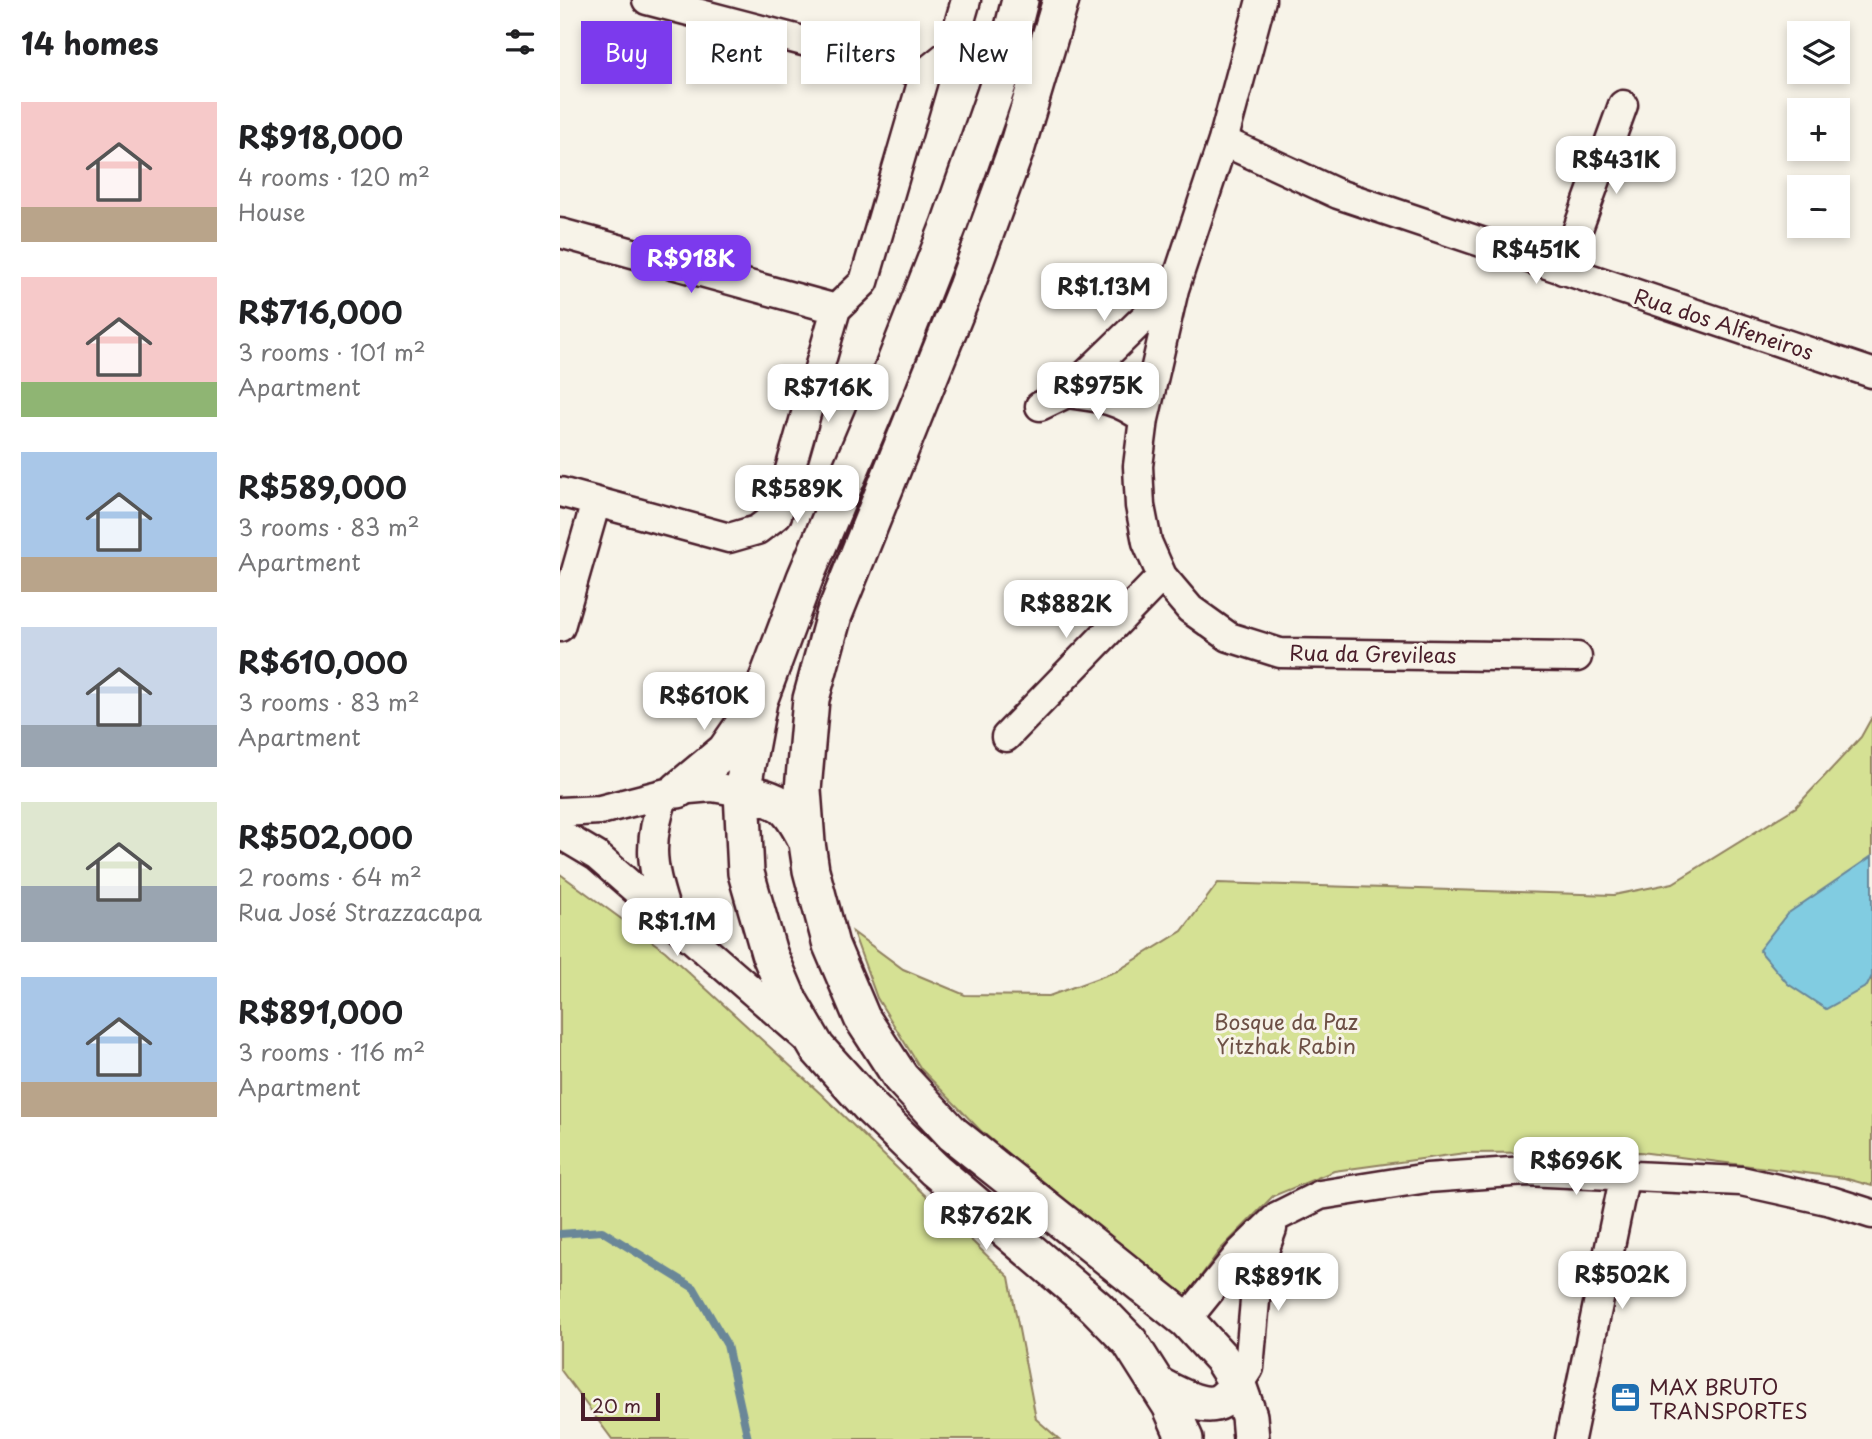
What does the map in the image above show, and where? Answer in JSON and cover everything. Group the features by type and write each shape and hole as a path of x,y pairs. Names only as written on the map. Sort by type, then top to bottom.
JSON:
{"main road":[{"path":"1020,0 1000,79 949,225 885,388 805,578 759,701 742,792 746,873 769,953 789,1000 817,1048 871,1108 934,1169 1096,1307 1130,1342 1158,1385 1185,1439"},
{"path":"1061,0 1017,147 970,275 834,615 811,699 803,790 807,843 811,870 831,945 862,1018 901,1078 953,1134 1186,1320 1221,1358 1238,1385 1249,1416 1251,1439"},
{"path":"671,793 725,751 759,701"},
{"path":"742,792 779,802 794,816 807,843"},
{"path":"1158,1385 1176,1395 1209,1404 1220,1402 1238,1385"}],"street":[{"path":"647,0 925,73"},
{"path":"560,492 729,538 757,530 777,515 836,309 864,282 925,73 951,52 966,0"},
{"name":"Rua da Grevileas","path":"1261,0 1223,141 1174,289 1144,419 1138,466 1140,506 1147,542 1162,576 1190,610 1230,637 1280,653 1577,657"},
{"path":"1563,270 1623,105"},
{"name":"Rua dos Alfeneiros","path":"1223,141 1338,194 1872,373"},
{"path":"560,233 836,309"},
{"path":"1040,406 1068,393 1174,289"},
{"path":"1068,393 1102,398 1127,406 1144,419"},
{"path":"560,627 596,502"},
{"path":"1006,737 1162,576"},
{"path":"560,812 600,810 671,793 712,787 742,792"},
{"path":"668,919 655,880 651,848 654,823 671,793"},
{"path":"560,834 597,856 817,1048"},
{"path":"1186,1320 1241,1252 1278,1216 1320,1195 1427,1178 1527,1171 1741,1181 1830,1201 1872,1214"},
{"path":"1570,1439 1625,1174"},
{"path":"1238,1385 1249,1368 1258,1267 1278,1216"}],"green space":[{"name":"Bosque da Paz Yitzhak Rabin","path":"1872,717 1872,1186 1844,1178 1640,1152 1465,1153 1334,1171 1273,1196 1220,1250 1185,1298 980,1130 921,1069 877,998 853,932 903,969 965,995 1049,996 1117,971 1182,931 1218,883 1614,895 1673,883 1796,807 1861,737"},
{"path":"560,874 665,951 821,1094 1009,1277 1036,1419 1059,1439 612,1439 560,1369"}],"water":[{"path":"1872,856 1872,976 1867,986 1826,1009 1788,984 1759,950 1787,914"}],"waterway":[{"path":"560,1234 602,1231 694,1288 727,1345 748,1439"}],"place":[{"name":"MAX BRUTO TRANSPORTES","path":"1626,1398"}]}
